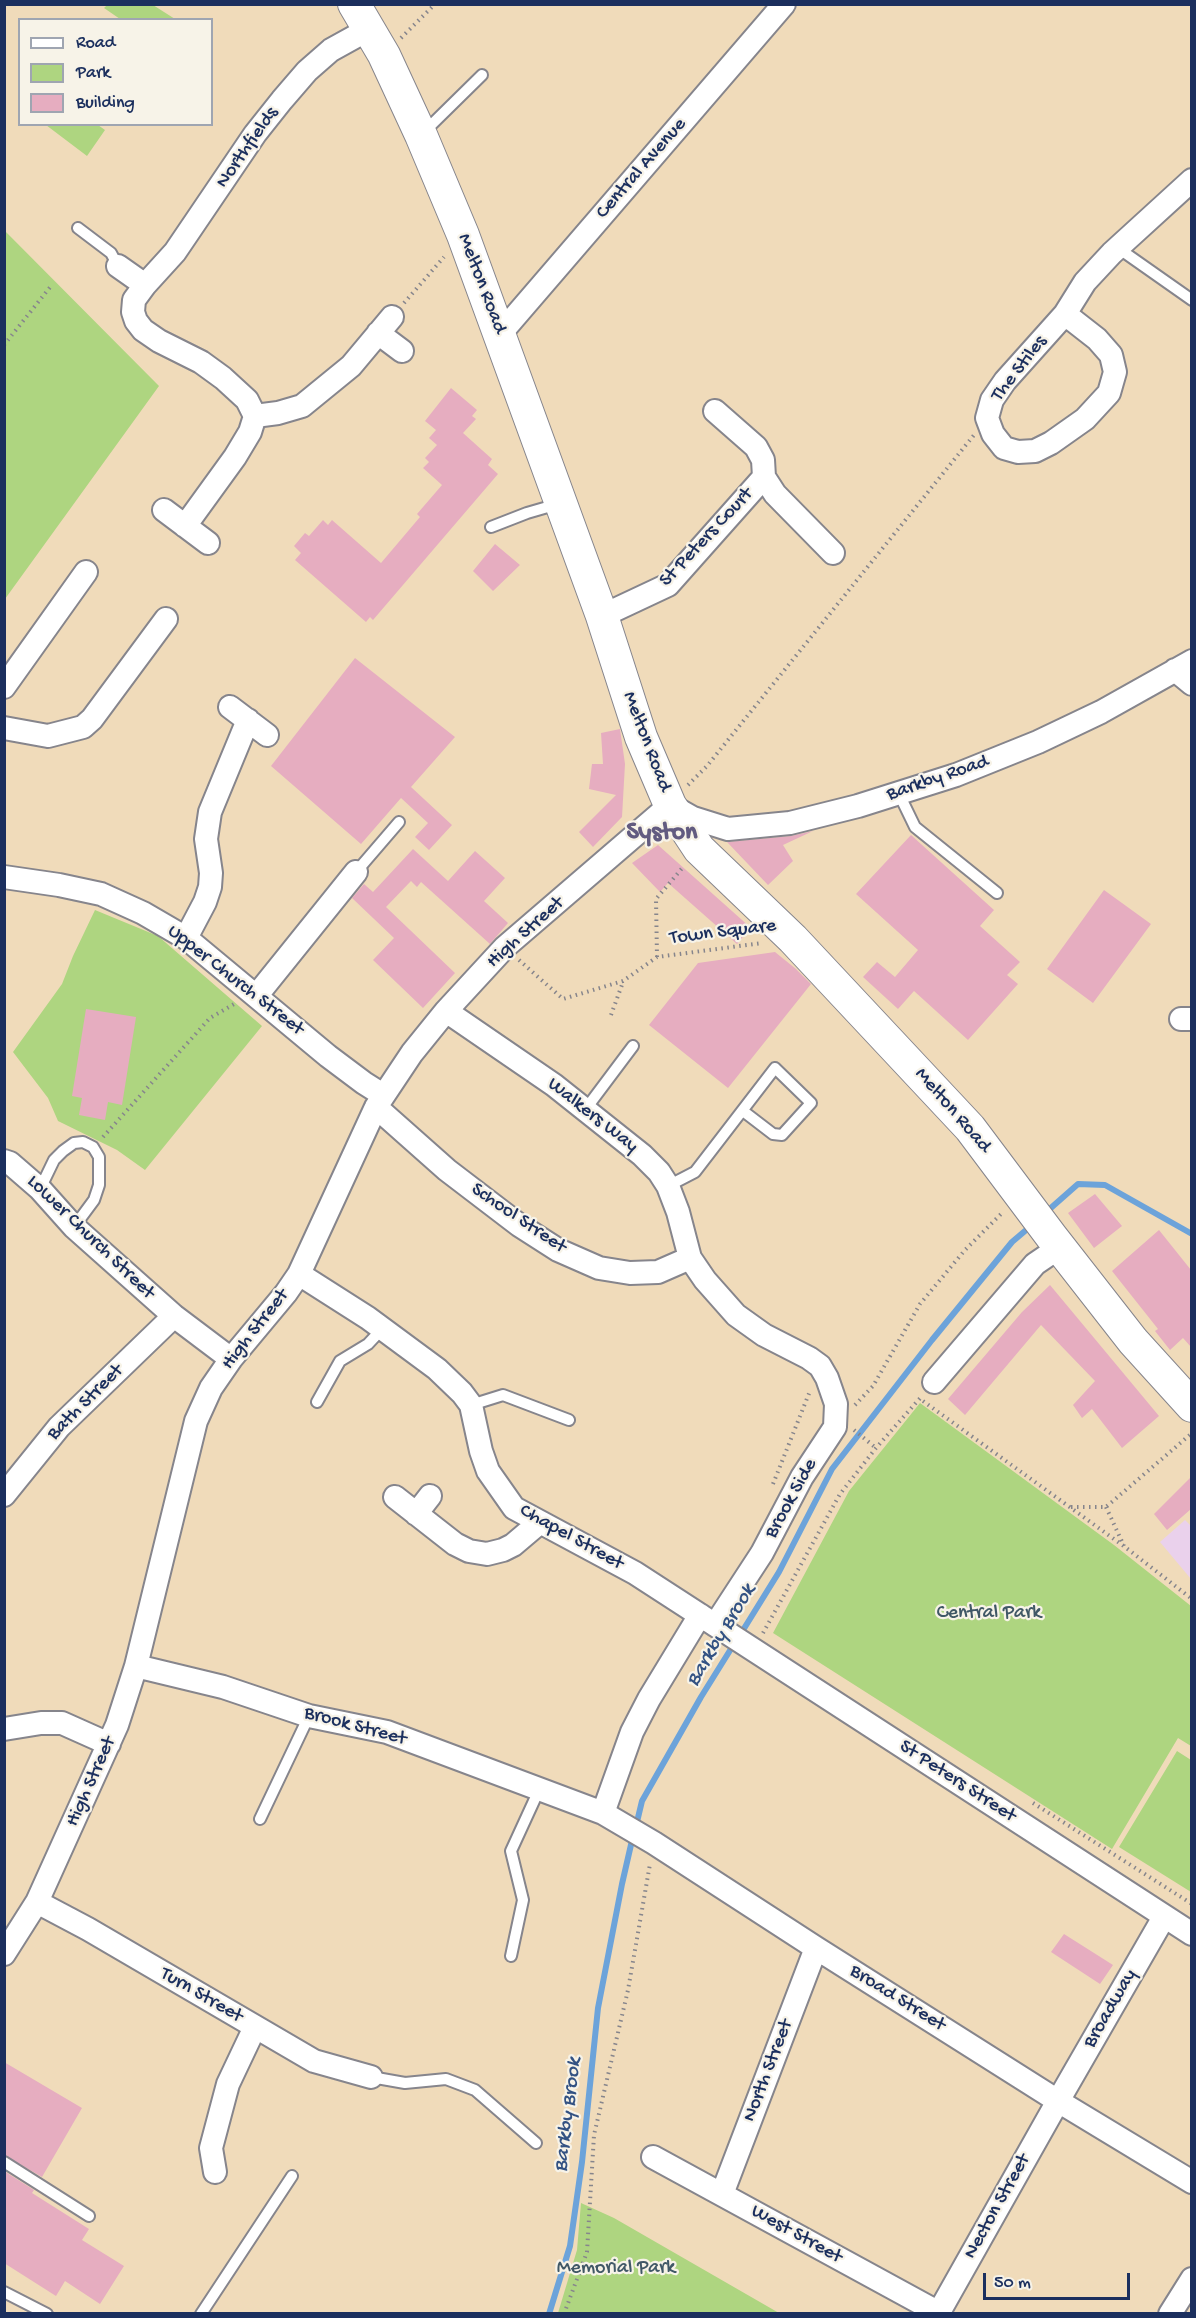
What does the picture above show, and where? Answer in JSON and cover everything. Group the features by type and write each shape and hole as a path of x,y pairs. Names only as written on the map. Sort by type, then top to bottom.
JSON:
{"street":[{"name":"Central Avenue","path":"501,334 784,4"},
{"name":"Melton Road","path":"361,17 384,55 463,235 602,616 641,737 670,805 699,849 793,939 970,1128 1133,1341 1191,1406"},
{"name":"Northfields","path":"255,416 247,400 223,378 201,362 159,341 143,330 136,321 134,300 175,252 255,134 301,78 361,17"},
{"name":"The Stiles","path":"1065,314 1097,339 1111,355 1115,372 1109,393 1085,419 1051,443 1035,451 1018,452 1004,448 993,434 987,418 992,400 1005,381 1065,314 1085,282 1118,248 1191,181"},
{"path":"118,266 145,285"},
{"path":"185,526 235,457 250,432 255,416 278,413 302,406 351,366 385,325 402,351"},
{"name":"St Peters Court","path":"602,616 668,585 764,477 763,460 756,447 715,411"},
{"path":"764,477 776,494 834,553"},
{"path":"164,510 208,543"},
{"path":"4,687 86,572"},
{"path":"4,728 48,736 83,727 166,619"},
{"name":"Barkby Road","path":"670,805 693,818 728,829 790,823 956,776 1038,742 1186,672"},
{"path":"230,707 267,735"},
{"path":"186,938 205,902 210,887 211,873 206,839 210,812 248,720"},
{"name":"High Street","path":"4,1954 37,1902 117,1725 136,1666 196,1421 211,1388 231,1359 299,1274 380,1101 412,1053 446,1011 506,947 670,805"},
{"path":"257,995 356,872"},
{"name":"Upper Church Street","path":"4,878 59,885 101,894 143,913 186,938 257,995 380,1101"},
{"name":"Walkers Way","path":"446,1011 554,1085 642,1155 659,1172 668,1186 678,1212 690,1258"},
{"name":"School Street","path":"380,1101 447,1170 519,1226 558,1250 599,1268 630,1273 658,1272 690,1258"},
{"name":"Lower Church Street","path":"4,1161 10,1162 40,1189 74,1227 174,1316 231,1359"},
{"path":"932,1385 1055,1242"},
{"path":"690,1258 705,1280 736,1315 764,1335 809,1358 819,1366 827,1378 836,1404 838,1424"},
{"name":"Chapel Street","path":"299,1274 437,1369 462,1393 471,1405 488,1471 514,1508 635,1573 713,1624"},
{"name":"Bath Street","path":"4,1495 59,1427 174,1316"},
{"name":"Brook Side","path":"603,1813 632,1732 649,1699 713,1624 762,1553 802,1477 838,1424"},
{"path":"416,1514 430,1496"},
{"path":"395,1497 416,1514 445,1548 487,1554 513,1545 539,1523"},
{"name":"St Peters Street","path":"713,1624 1191,1934"},
{"name":"Brook Street","path":"136,1666 218,1686 309,1716 387,1732 603,1813"},
{"path":"4,1729 41,1723 62,1723 109,1744"},
{"name":"Broad Street","path":"603,1813 654,1842 816,1948 1191,2182"},
{"name":"Turn Street","path":"37,1902 88,1929 314,2061 371,2077"},
{"name":"Broadway","path":"1058,2101 1164,1917"},
{"name":"North Street","path":"722,2194 816,1948"},
{"path":"215,2172 211,2148 228,2084 255,2027"},
{"name":"Necton Street","path":"939,2313 1058,2101"},
{"name":"West Street","path":"653,2157 939,2313"},
{"path":"1170,2313 1191,2279"}],"lane":[{"path":"421,135 482,75"},
{"path":"78,228 111,253 118,266"},
{"path":"1118,248 1191,300"},
{"path":"491,527 561,503"},
{"path":"899,794 915,827 997,893"},
{"path":"356,872 399,822"},
{"path":"585,1110 633,1046"},
{"path":"668,1186 695,1172 775,1068 811,1103 782,1135 773,1134 743,1111"},
{"path":"40,1189 54,1160 63,1151 74,1143 83,1142 93,1147 99,1157 99,1185 94,1200 74,1227"},
{"path":"317,1402 340,1361 368,1344 382,1329"},
{"path":"471,1405 503,1395 569,1419"},
{"path":"260,1819 309,1716"},
{"path":"511,1956 523,1900 511,1851 539,1790"},
{"path":"371,2077 405,2083 446,2079 465,2086 475,2090 536,2142"},
{"path":"4,2162 89,2216"},
{"path":"201,2313 292,2176"},
{"path":"4,2292 47,2313"}],"path":[{"path":"384,55 435,4"},
{"path":"385,325 463,235"},
{"path":"4,345 51,286"},
{"path":"670,805 707,766 987,418"},
{"name":"Town Square","path":"657,957 656,899 699,849"},
{"name":"Town Square","path":"506,947 562,999 623,981 657,957 793,939"},
{"path":"611,1015 623,981"},
{"path":"93,1147 210,1018 228,1007 257,995"},
{"path":"876,1448 838,1424 873,1386 920,1304 965,1250 1024,1199"},
{"path":"769,1493 819,1366"},
{"path":"762,1656 840,1494 876,1448 932,1385 1070,1507 1191,1599"},
{"path":"1070,1507 1106,1507 1191,1433"},
{"path":"1106,1507 1125,1547"},
{"path":"564,2313 586,2252 594,2135 628,1990 654,1842"}],"shaded area":[{"path":"1185,1520 1191,1526 1191,1579 1160,1542"}],"green space":[{"path":"107,5 153,5 173,18 119,18 104,8"},
{"path":"47,126 99,126 105,130 87,156"},
{"path":"5,231 159,386 5,599"},
{"path":"95,910 158,936 262,1026 145,1170 117,1150 58,1121 48,1098 13,1052 62,984"},
{"name":"Central Park","path":"920,1403 1114,1545 1191,1606 1191,1746 1178,1738 1112,1849 773,1633 849,1491"},
{"path":"1177,1751 1191,1760 1191,1892 1119,1847"},
{"name":"Memorial Park","path":"581,2203 614,2218 779,2313 558,2313 577,2250"}],"building":[{"path":"451,388 477,410 472,416 476,419 463,433 492,459 488,465 498,474 373,620 370,617 366,622 295,560 301,553 294,546 305,533 309,536 323,520 328,525 332,520 381,563 420,517 417,514 442,485 423,468 429,462 425,458 437,445 429,438 436,430 425,421"},
{"path":"495,544 520,565 493,591 473,571"},
{"path":"355,658 455,737 411,787 452,825 429,850 415,837 428,823 401,798 361,844 271,766"},
{"path":"620,729 625,764 622,817 593,847 579,832 616,795 589,789 592,764 603,764 601,733"},
{"path":"813,831 783,845 793,861 768,885 727,842 791,836"},
{"path":"911,835 994,910 980,926 1020,962 1007,975 1018,984 968,1040 914,991 898,1009 863,977 877,962 895,977 918,950 856,894"},
{"path":"658,845 751,928 737,944 668,883 660,892 632,863"},
{"path":"413,849 448,881 475,851 505,878 484,901 508,923 490,944 421,882 417,887 411,881 386,907 455,973 423,1008 373,960 394,938 352,898 364,884 373,892"},
{"path":"1104,890 1151,924 1093,1003 1047,969"},
{"path":"775,952 811,984 728,1088 649,1025 698,963"},
{"path":"86,1009 136,1017 122,1105 108,1102 105,1120 79,1115 82,1098 72,1096"},
{"path":"1095,1194 1122,1226 1094,1248 1068,1213"},
{"path":"1159,1230 1191,1270 1191,1347 1183,1338 1170,1350 1155,1331 1158,1329 1112,1271"},
{"path":"1050,1285 1159,1416 1122,1448 1092,1409 1082,1418 1073,1405 1095,1381 1041,1325 965,1415 948,1399 1022,1312"},
{"path":"1191,1477 1191,1509 1167,1530 1154,1514"},
{"path":"1064,1934 1113,1965 1100,1984 1051,1952"},
{"path":"4,2062 82,2108 42,2177 4,2155"},
{"path":"4,2171 34,2190 32,2193 89,2229 82,2240 124,2266 100,2304 65,2281 56,2296 4,2263"}],"waterway":[{"name":"Barkby Brook","path":"1044,1214 1078,1184 1105,1185 1192,1234"},
{"name":"Barkby Brook","path":"740,1635 779,1572 832,1469 1012,1242 1032,1225"},
{"name":"Barkby Brook","path":"636,1826 642,1801 734,1644"},
{"name":"Barkby Brook","path":"549,2314 570,2246 582,2162 598,2008 633,1836"}],"district":[{"name":"Syston","path":"662,834"}]}
